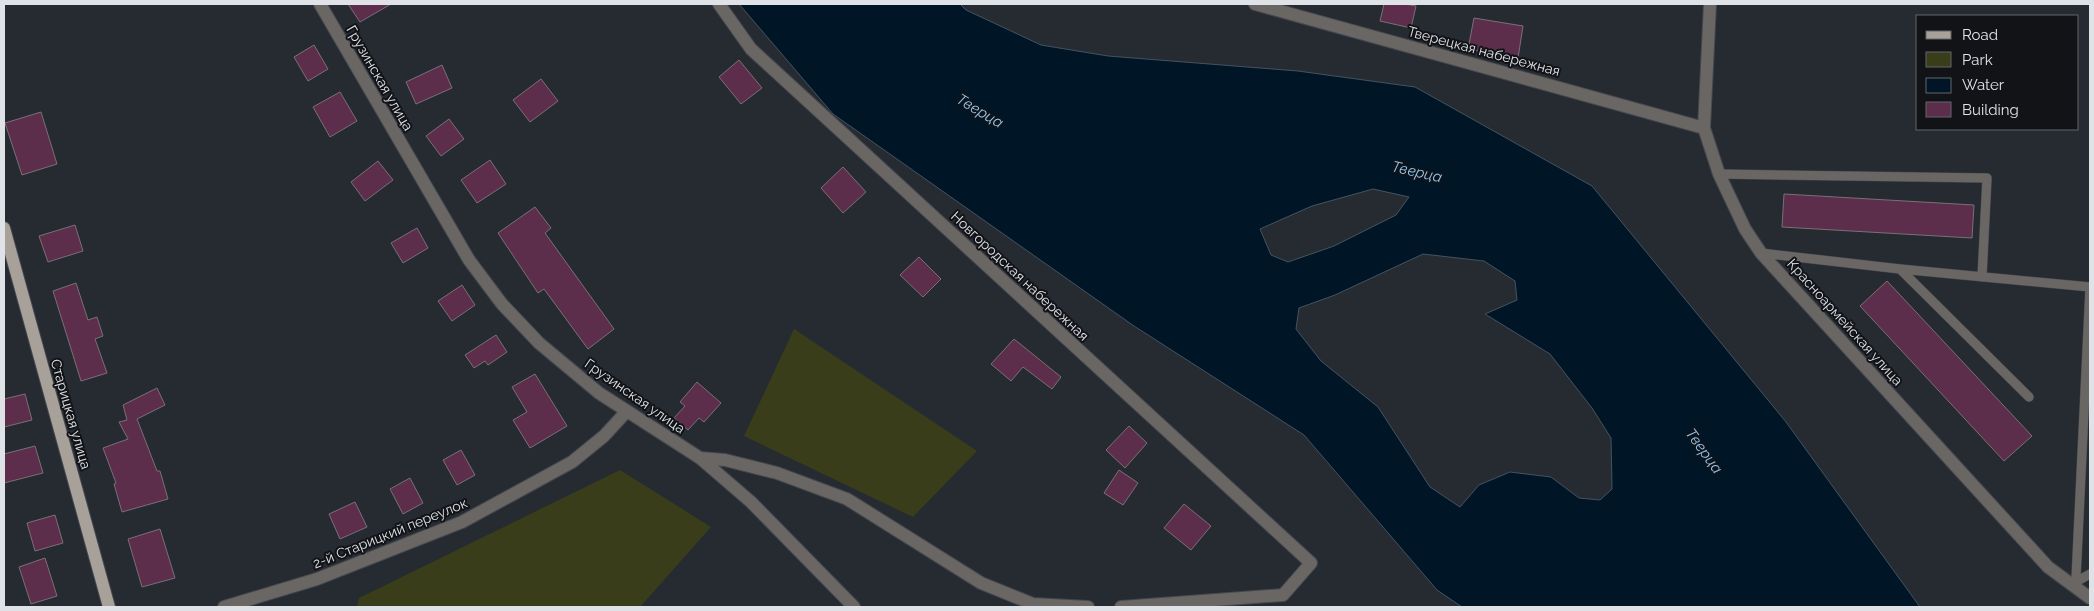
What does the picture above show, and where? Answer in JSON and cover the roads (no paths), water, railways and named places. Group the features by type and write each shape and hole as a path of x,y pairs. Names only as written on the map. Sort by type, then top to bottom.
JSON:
{"main road":[{"name":"Старицкая улица","path":"4,228 109,607"}],"street":[{"name":"Грузинская улица","path":"320,4 469,260 502,304 539,343 599,393 700,458 751,502 854,607"},
{"name":"Новгородская набережная","path":"719,4 751,49 1311,563 1283,595 1121,607"},
{"name":"Тверецкая набережная","path":"1255,4 1704,128"},
{"name":"Красноармейская улица","path":"1710,4 1704,128 1719,174 1745,229 1761,253 2048,567 2090,598"},
{"name":"2-й Старицкий переулок","path":"224,607 317,579 462,522 572,462 604,436 627,411"},
{"path":"700,458 725,460 777,473 847,498 981,583 1033,604 1088,607"}],"lane":[{"path":"1719,174 1987,178 1982,277"},
{"path":"1761,253 2090,288 2076,578 2072,584"},
{"path":"1900,269 2029,397"},
{"path":"2072,584 2090,574"}],"water":[{"name":"Тверца","path":"739,4 960,4 966,10 1041,45 1108,56 1298,71 1415,87 1592,186 1786,422 1920,607 1462,607 1437,590 1304,435 1134,326 833,114","holes":["1373,189 1409,197 1396,215 1334,246 1288,262 1271,255 1260,229 1312,206","1423,254 1484,261 1515,281 1517,300 1485,314 1550,354 1592,408 1611,438 1612,489 1600,500 1579,498 1551,477 1510,472 1479,485 1460,507 1430,487 1378,407 1321,361 1296,329 1299,308 1335,295"]}]}
